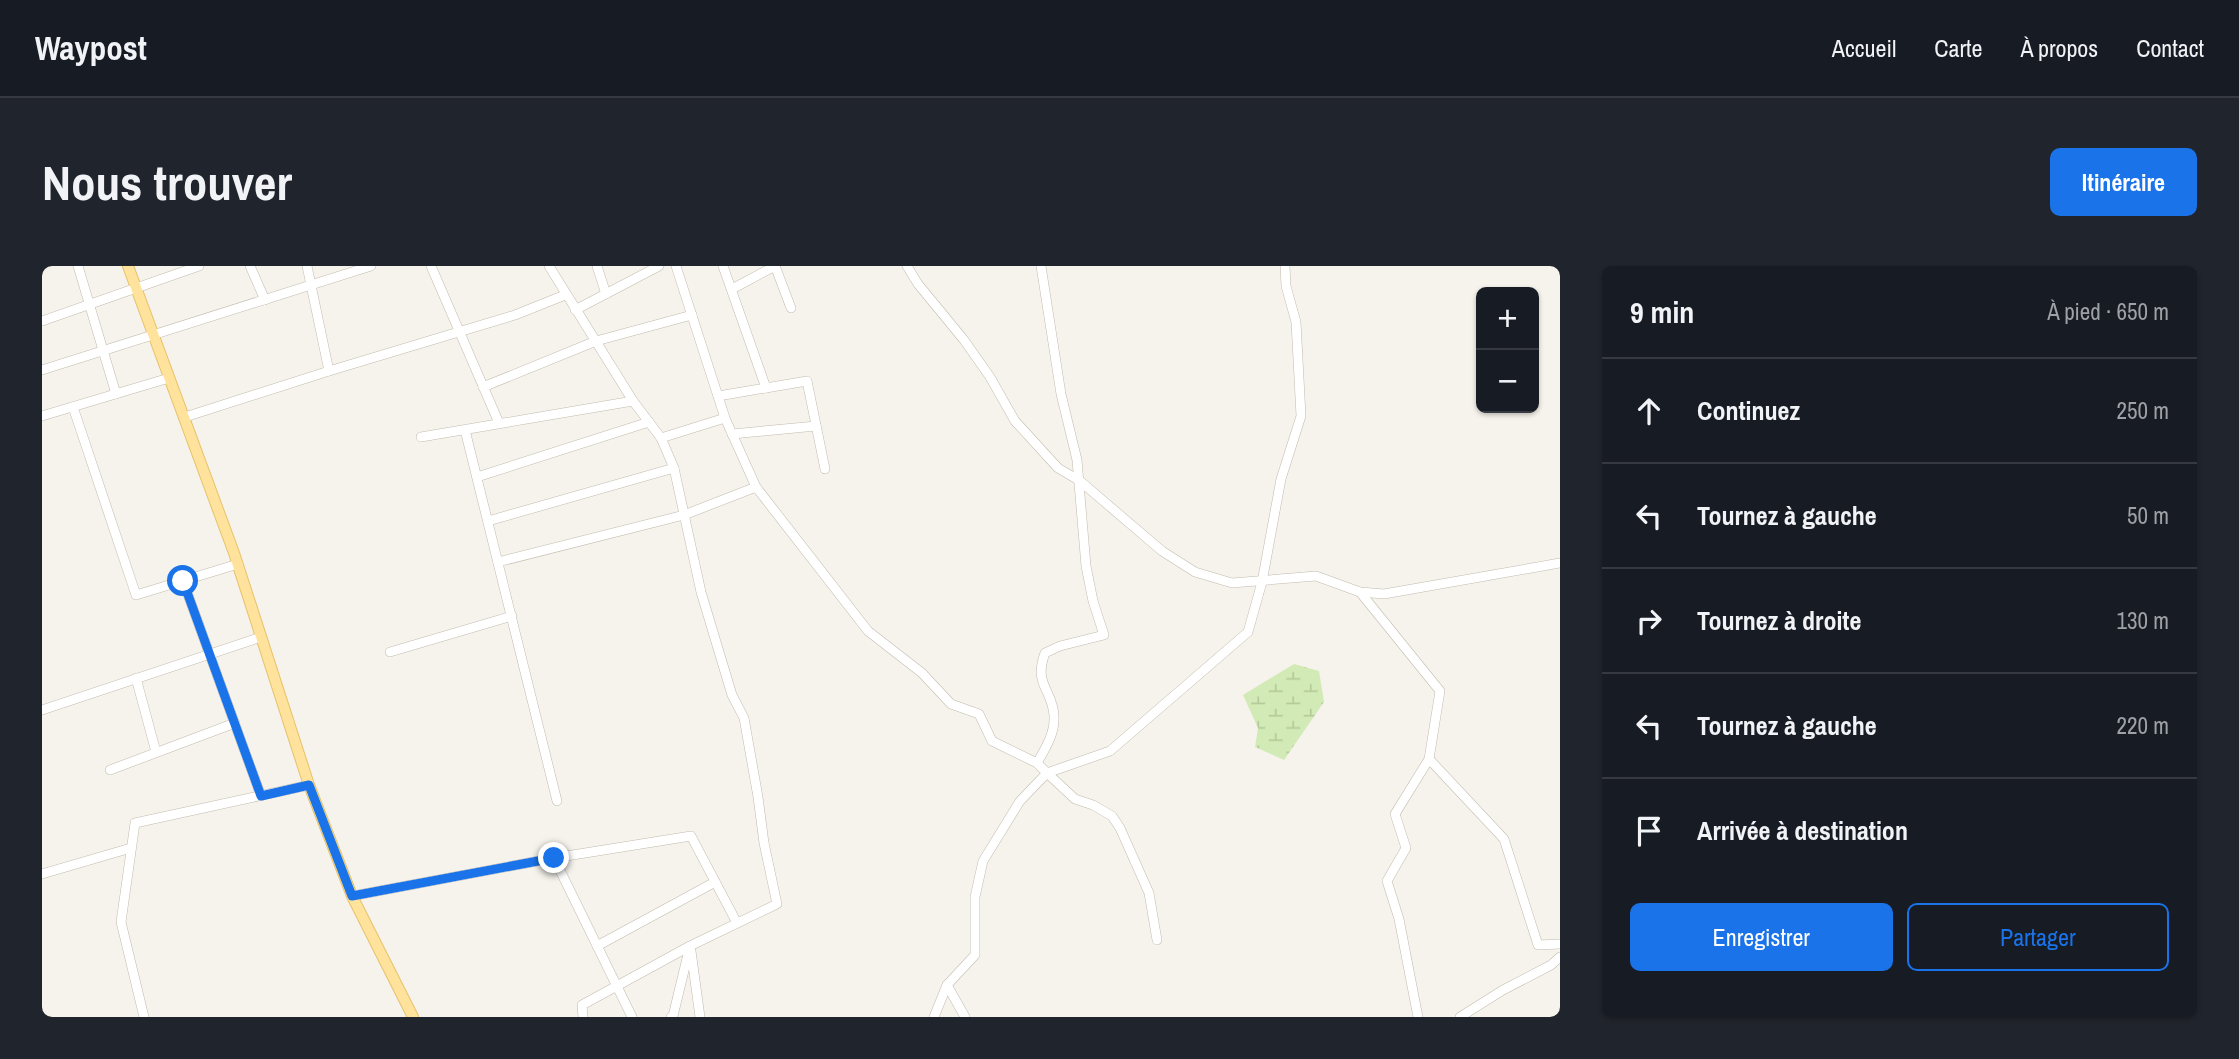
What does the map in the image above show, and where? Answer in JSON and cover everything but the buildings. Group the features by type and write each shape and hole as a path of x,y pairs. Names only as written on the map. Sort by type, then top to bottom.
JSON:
{"main road":[{"path":"128,266 238,565 309,785 352,896 413,1017"}],"street":[{"path":"78,266 116,394"},
{"path":"42,321 199,266"},
{"path":"250,266 265,300"},
{"path":"307,266 329,371"},
{"path":"42,370 371,266"},
{"path":"431,266 499,424"},
{"path":"549,266 633,401 661,438 674,468 701,592 732,695 744,718 764,843 777,904 616,985 582,1005 583,1017"},
{"path":"597,266 606,294"},
{"path":"575,310 647,269 659,266"},
{"path":"676,266 725,418 756,487 869,631 922,673 951,704 979,714 992,741 1037,763 1075,799 1112,816 1149,892 1157,940"},
{"path":"723,266 766,388"},
{"path":"732,289 775,266 791,308"},
{"path":"908,266 918,284 977,358 1015,421 1058,468 1080,481 1161,551 1195,572 1232,583 1316,576 1360,592 1384,594 1560,563"},
{"path":"1037,763 1049,743 1054,723 1054,713 1043,686 1040,667 1045,653 1060,646 1104,635 1086,566 1077,460 1061,394 1041,266"},
{"path":"934,1017 947,985 975,955 975,897 983,861 1020,801 1047,773 1110,751 1248,632 1262,582 1281,480 1301,416 1296,322 1286,286 1285,266"},
{"path":"185,417 515,315 565,295"},
{"path":"483,387 596,341 692,315"},
{"path":"42,416 169,378"},
{"path":"718,396 807,381 825,469"},
{"path":"421,437 633,401"},
{"path":"73,407 136,595 238,565"},
{"path":"661,438 725,418"},
{"path":"477,477 649,422"},
{"path":"732,433 816,426"},
{"path":"466,430 557,801"},
{"path":"488,520 674,468"},
{"path":"498,562 684,515 756,487"},
{"path":"183,581 261,796"},
{"path":"1360,592 1440,691 1429,759 1395,814 1406,848 1387,881 1399,919 1418,1017"},
{"path":"390,652 512,616"},
{"path":"42,710 261,636"},
{"path":"136,678 156,752"},
{"path":"110,770 235,723"},
{"path":"1429,759 1504,839 1538,945 1560,944"},
{"path":"144,1017 121,922 135,823 309,785"},
{"path":"352,896 554,858 691,836 737,923"},
{"path":"42,874 131,848"},
{"path":"554,858 632,1017"},
{"path":"597,946 715,882"},
{"path":"671,1017 690,946"},
{"path":"690,946 700,1017"},
{"path":"1460,1017 1503,990 1551,965 1560,957"},
{"path":"947,985 965,1017"}],"green space":[{"path":"1294,664 1319,671 1324,702 1284,760 1255,747 1258,728 1243,695"}],"route":[{"path":"183,581 261,796 309,785 352,896 554,858"}]}
